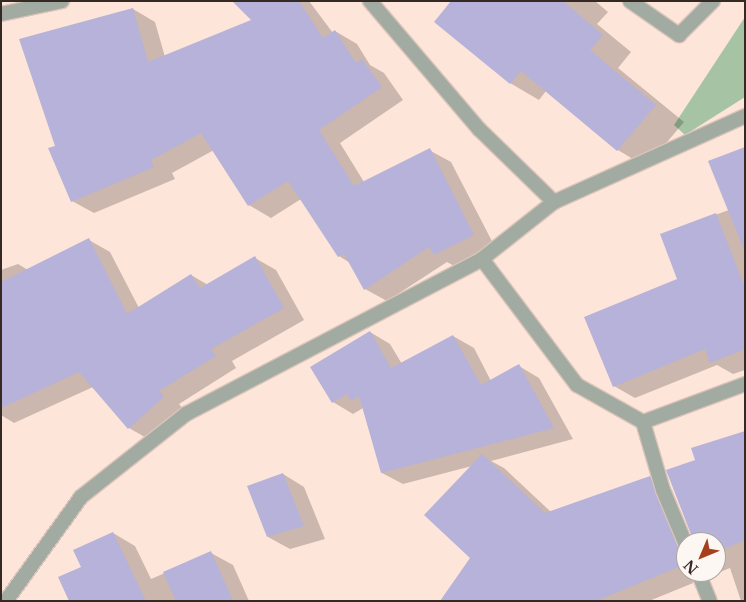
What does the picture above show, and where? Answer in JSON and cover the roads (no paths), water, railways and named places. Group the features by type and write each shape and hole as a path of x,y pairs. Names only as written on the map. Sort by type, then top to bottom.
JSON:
{"street":[{"path":"1,14 62,1"},
{"path":"370,1 479,129 554,202"},
{"path":"630,1 679,35 712,1"},
{"path":"6,601 82,497 186,414 482,259 554,202 745,116"},
{"path":"482,259 577,385 643,422 663,490 681,532"},
{"path":"643,422 745,384"},
{"path":"702,582 710,601"}]}
